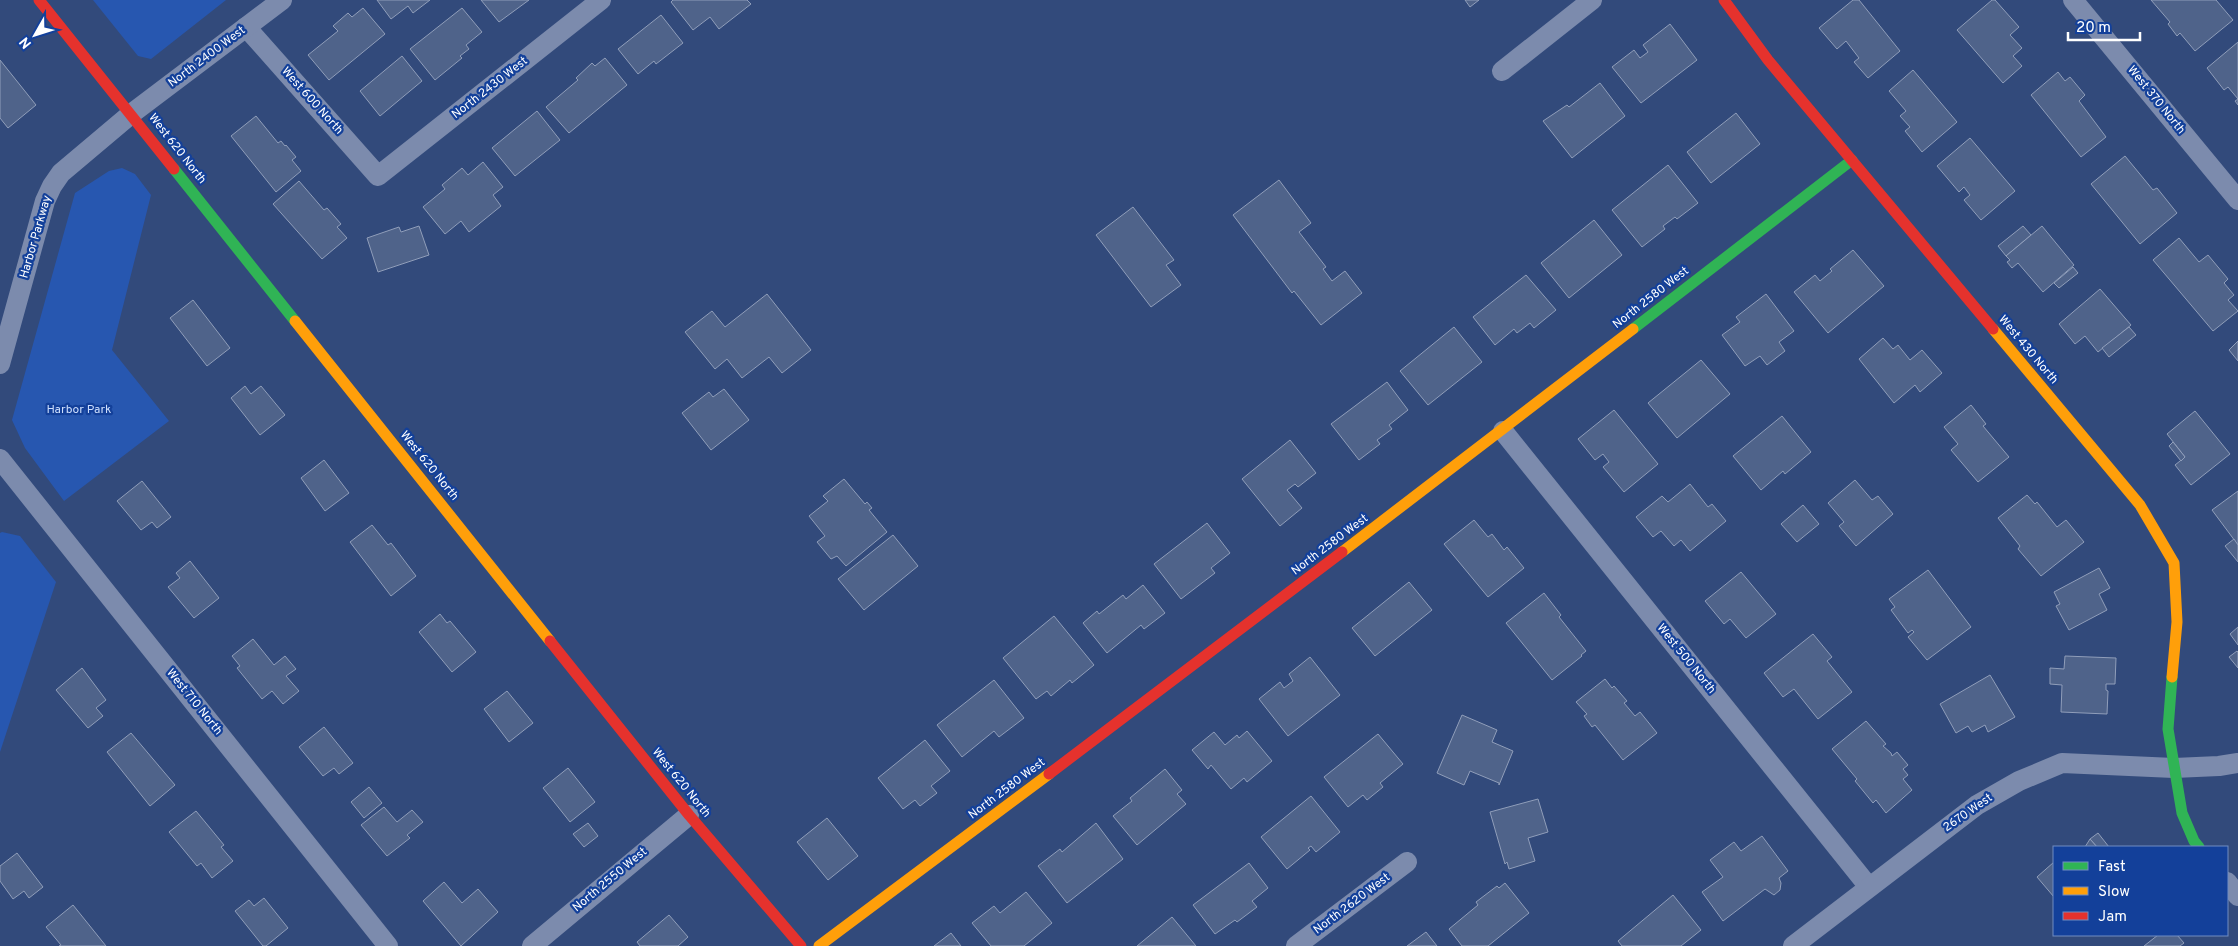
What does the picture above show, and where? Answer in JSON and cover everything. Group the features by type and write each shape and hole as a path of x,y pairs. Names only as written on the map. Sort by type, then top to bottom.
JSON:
{"street":[{"name":"West 620 North","path":"39,0 689,815 801,946"},
{"name":"North 2400 West","path":"131,114 282,0"},
{"name":"North 2430 West","path":"378,176 601,0"},
{"path":"1502,71 1592,0"},
{"name":"West 430 North","path":"1724,0 1768,60 2140,504 2174,563 2177,622 2168,729 2182,813 2194,841 2198,846"},
{"name":"West 370 North","path":"2074,0 2238,200"},
{"name":"West 600 North","path":"246,27 378,176"},
{"name":"Harbor Parkway","path":"0,364 45,201 52,186 61,173 131,114"},
{"name":"North 2580 West","path":"819,946 1100,737 1503,431 1852,160"},
{"name":"West 500 North","path":"1503,431 1869,888"},
{"name":"West 710 North","path":"0,458 388,946"},
{"name":"2670 West","path":"1793,946 1977,805 2019,781 2062,763 2174,768 2219,766 2238,763"},
{"name":"North 2550 West","path":"532,946 689,815"},
{"name":"North 2620 West","path":"1296,946 1407,862"},
{"path":"2228,883 2238,896"}],"green space":[{"path":"93,0 226,0 151,59 138,56"},
{"name":"Harbor Park","path":"122,168 135,174 151,195 112,350 169,421 64,501 25,448 12,420 75,193 109,171"},
{"path":"0,533 20,536 56,582 0,752"}],"building":[{"path":"377,0 430,0 413,13 408,6 391,19"},
{"path":"481,0 529,0 499,22"},
{"path":"673,0 747,0 751,4 719,29 710,17 693,30 671,2"},
{"path":"1465,0 1479,0 1470,7"},
{"path":"1853,0 1859,0 1900,51 1868,78 1854,62 1859,58 1846,41 1837,49 1819,28"},
{"path":"1992,0 1995,0 2019,27 2010,35 2022,48 2013,56 2022,66 2003,83 1957,30"},
{"path":"2151,0 2216,0 2233,20 2195,51 2180,33 2177,36 2168,24 2170,22"},
{"path":"363,8 385,34 329,80 308,55 338,31 333,26 348,13 352,17"},
{"path":"462,8 482,32 466,45 469,49 460,56 462,58 435,80 410,49"},
{"path":"661,15 683,43 656,64 654,61 638,74 618,49"},
{"path":"1670,24 1697,60 1641,103 1612,67 1634,50 1640,58 1648,52 1643,45"},
{"path":"2238,42 2238,99 2228,87 2224,90 2207,68"},
{"path":"402,56 422,81 380,116 360,91"},
{"path":"605,58 627,85 569,133 546,107 578,80 576,78 592,63 595,66"},
{"path":"0,60 36,105 8,128 0,118"},
{"path":"1913,70 1957,122 1922,152 1905,131 1910,127 1900,116 1906,111 1889,91"},
{"path":"2058,72 2065,81 2070,77 2085,95 2079,101 2106,137 2081,157 2031,95"},
{"path":"1600,83 1625,116 1572,158 1543,121 1567,105 1569,107"},
{"path":"537,111 560,140 515,176 492,148"},
{"path":"1736,113 1760,144 1711,183 1687,152"},
{"path":"256,116 278,143 281,141 296,157 292,160 301,171 276,192 231,136"},
{"path":"1970,138 2015,191 1981,220 1964,200 1970,195 1964,187 1959,192 1937,166"},
{"path":"2125,156 2153,190 2157,188 2177,213 2140,244 2091,184"},
{"path":"483,162 503,187 493,195 501,206 469,232 461,221 445,234 423,207 445,189 442,185 462,168 468,175"},
{"path":"1668,165 1698,203 1677,219 1675,217 1663,226 1665,229 1642,247 1612,210"},
{"path":"1279,180 1311,223 1299,232 1326,267 1323,269 1332,281 1345,271 1362,293 1321,325 1294,291 1292,293 1233,215"},
{"path":"299,181 324,210 327,208 341,224 337,227 347,238 322,259 273,204"},
{"path":"1133,207 1174,260 1166,265 1181,285 1151,307 1096,235"},
{"path":"1594,220 1622,255 1569,298 1541,263"},
{"path":"419,226 429,255 378,272 367,238 399,227 401,232"},
{"path":"2023,226 2031,235 2006,256 1998,246"},
{"path":"2042,226 2074,265 2043,292 2018,263 2012,268 2007,262 2010,260 2006,256"},
{"path":"2179,238 2199,262 2208,255 2228,279 2224,283 2234,295 2228,300 2238,311 2213,331 2153,260"},
{"path":"1853,250 1884,286 1828,333 1794,292 1815,275 1820,281 1832,271 1830,269"},
{"path":"2073,267 2078,273 2059,288 2054,283"},
{"path":"1526,275 1556,310 1534,328 1530,323 1517,333 1514,329 1495,345 1473,317"},
{"path":"2100,289 2131,325 2098,352 2085,336 2075,344 2059,324"},
{"path":"767,294 811,350 782,373 769,357 742,378 727,359 715,369 685,332 712,311 725,327"},
{"path":"1766,294 1794,331 1779,342 1785,351 1767,365 1760,356 1745,366 1722,335 1740,322 1736,317"},
{"path":"193,300 230,348 207,366 170,318"},
{"path":"1454,327 1482,362 1428,405 1400,371"},
{"path":"2129,327 2136,335 2109,357 2102,348"},
{"path":"1883,338 1893,349 1898,345 1910,360 1922,350 1942,373 1920,392 1915,385 1894,403 1859,359"},
{"path":"2238,341 2238,361 2229,350"},
{"path":"1701,360 1730,394 1677,438 1648,403"},
{"path":"1387,382 1408,410 1389,425 1392,429 1377,440 1380,444 1359,460 1331,424"},
{"path":"245,386 251,394 261,386 285,415 260,435 231,398"},
{"path":"724,389 749,420 711,450 682,413 709,392 713,397"},
{"path":"1971,405 1986,424 1983,426 2009,457 1978,482 1951,450 1958,444 1944,427"},
{"path":"1614,410 1658,464 1624,492 1603,467 1609,462 1603,454 1595,460 1578,439"},
{"path":"2195,411 2230,454 2191,485 2175,465 2185,457 2167,434"},
{"path":"1782,416 1811,452 1785,474 1783,471 1761,490 1733,456"},
{"path":"1290,440 1316,473 1298,487 1295,484 1287,490 1302,508 1280,526 1242,479"},
{"path":"2173,442 2185,457 2181,461 2169,446"},
{"path":"324,460 349,493 325,511 301,478"},
{"path":"844,479 865,504 867,502 872,508 869,510 887,532 846,566 837,556 831,559 817,542 825,536 809,516 828,501 823,496"},
{"path":"1855,480 1872,500 1878,496 1893,514 1856,546 1839,526 1844,522 1828,503"},
{"path":"142,481 171,517 157,528 152,522 141,530 117,501"},
{"path":"1690,484 1708,507 1712,504 1726,521 1690,551 1681,540 1674,546 1661,531 1653,537 1636,517 1662,496 1668,502"},
{"path":"2238,491 2238,545 2212,510"},
{"path":"2027,495 2035,504 2037,502 2057,527 2066,520 2084,542 2041,576 2018,549 2020,546 1998,518"},
{"path":"1803,505 1819,524 1797,542 1781,524"},
{"path":"1474,520 1488,537 1492,534 1504,550 1507,547 1524,568 1488,597 1444,544"},
{"path":"1207,523 1230,553 1211,568 1215,573 1181,599 1154,564"},
{"path":"372,525 388,545 391,543 416,576 391,596 350,542"},
{"path":"893,535 918,566 864,610 838,579"},
{"path":"2234,539 2238,545 2238,562 2225,546"},
{"path":"190,561 219,598 194,618 168,587 180,578 176,573"},
{"path":"2099,568 2110,588 2099,594 2107,610 2069,630 2056,606 2060,604 2054,592"},
{"path":"1928,570 1971,627 1927,660 1908,637 1914,632 1912,630 1908,633 1891,610 1895,607 1889,599"},
{"path":"1741,572 1776,614 1746,638 1730,619 1724,624 1705,601"},
{"path":"1409,582 1432,610 1375,656 1352,628"},
{"path":"1143,585 1165,613 1144,629 1141,625 1107,653 1083,623 1097,611 1099,614 1123,595 1126,599"},
{"path":"1544,593 1561,615 1559,617 1586,651 1552,680 1506,623"},
{"path":"440,614 447,623 450,621 476,652 452,672 419,632"},
{"path":"1054,616 1094,665 1072,683 1070,680 1051,696 1047,691 1036,699 1003,658"},
{"path":"2238,627 2238,645 2230,634"},
{"path":"1813,634 1832,657 1827,661 1852,692 1818,719 1794,689 1783,697 1764,673"},
{"path":"253,639 274,665 285,656 296,669 286,676 299,691 283,704 272,691 262,699 237,668 240,666 232,656"},
{"path":"2238,652 2238,668 2229,657"},
{"path":"2065,656 2116,658 2115,684 2106,684 2106,690 2108,691 2107,714 2061,712 2062,685 2050,684 2050,668 2064,669"},
{"path":"1310,657 1340,695 1288,736 1259,699 1280,682 1284,688 1293,681 1289,674"},
{"path":"82,668 106,700 96,708 103,716 88,728 56,690"},
{"path":"1990,675 2015,717 1988,732 1985,725 1972,732 1968,726 1956,733 1940,704"},
{"path":"1605,679 1627,701 1624,703 1635,716 1640,712 1657,733 1623,760 1595,725 1592,727 1584,716 1587,714 1576,702"},
{"path":"994,680 1024,718 999,737 994,731 962,757 937,725"},
{"path":"507,691 533,723 509,742 484,709"},
{"path":"1462,715 1497,730 1492,742 1513,751 1499,785 1499,783 1470,771 1464,785 1437,773"},
{"path":"1866,721 1886,744 1883,746 1892,756 1897,752 1908,765 1903,769 1908,775 1903,779 1912,790 1886,813 1876,800 1873,803 1855,781 1857,779 1832,749"},
{"path":"324,727 353,763 339,774 334,768 323,776 299,747"},
{"path":"1247,731 1272,761 1247,782 1244,778 1231,789 1211,765 1208,769 1192,750 1214,732 1225,745 1237,735 1239,738"},
{"path":"131,733 175,785 150,806 107,752"},
{"path":"1378,734 1403,764 1380,783 1383,787 1367,800 1363,795 1348,807 1324,777"},
{"path":"925,740 950,771 931,786 937,793 920,806 915,800 903,809 878,778"},
{"path":"568,768 595,802 570,822 543,788"},
{"path":"1165,769 1182,790 1177,794 1186,804 1137,845 1113,816 1132,801 1130,798"},
{"path":"369,787 382,803 364,818 351,802"},
{"path":"1311,796 1340,832 1316,852 1311,846 1308,848 1310,850 1287,869 1261,837"},
{"path":"1538,799 1548,832 1528,838 1535,861 1509,869 1507,862 1505,864 1490,812"},
{"path":"384,807 397,822 412,810 423,822 407,835 410,838 387,856 361,825"},
{"path":"196,811 224,845 221,847 233,861 212,878 201,863 197,866 169,832"},
{"path":"827,818 858,856 828,880 797,842"},
{"path":"588,823 598,836 584,847 573,834"},
{"path":"1096,823 1123,859 1067,903 1038,866 1060,849 1062,852"},
{"path":"2098,833 2108,846 2096,846 2090,839"},
{"path":"1762,836 1788,871 1779,878 1781,883 1780,890 1774,895 1765,889 1723,921 1702,892 1723,877 1710,860 1734,842 1741,851"},
{"path":"2090,839 2096,846 2086,846"},
{"path":"17,853 43,887 29,898 24,891 13,899 0,881 0,866"},
{"path":"1249,863 1268,888 1252,901 1257,907 1237,922 1235,920 1215,934 1193,905"},
{"path":"2053,863 2053,896 2037,877"},
{"path":"444,882 462,903 478,889 498,912 461,946 423,901"},
{"path":"1505,883 1529,913 1488,946 1462,946 1449,929 1478,905 1476,902 1497,886 1499,888"},
{"path":"1026,892 1052,923 1024,946 991,946 972,923 994,906 1000,913"},
{"path":"1673,895 1701,930 1681,946 1622,946 1618,941"},
{"path":"264,898 288,928 266,946 263,946 235,911 249,900 254,906"},
{"path":"73,905 106,946 59,946 61,945 46,927"},
{"path":"669,915 688,937 678,946 640,946 637,942"},
{"path":"1172,917 1196,946 1137,946"},
{"path":"1426,932 1437,946 1407,946"},
{"path":"951,933 961,946 934,946"},
{"path":"2157,936 2178,936 2184,943 2180,946 2144,946"}],"traffic: fast":[{"path":"1633,329 1852,160"},
{"path":"174,169 295,321"},
{"path":"2172,677 2168,729 2182,813 2194,841 2198,846"}],"traffic: slow":[{"path":"295,321 550,641"},
{"path":"1342,552 1633,329"},
{"path":"1993,329 2140,505 2174,563 2177,622 2172,677"},
{"path":"819,946 1049,774"}],"traffic: jam":[{"path":"39,0 174,169"},
{"path":"1724,0 1768,60 1993,329"},
{"path":"1049,774 1342,552"},
{"path":"550,641 689,815 801,946"}]}
